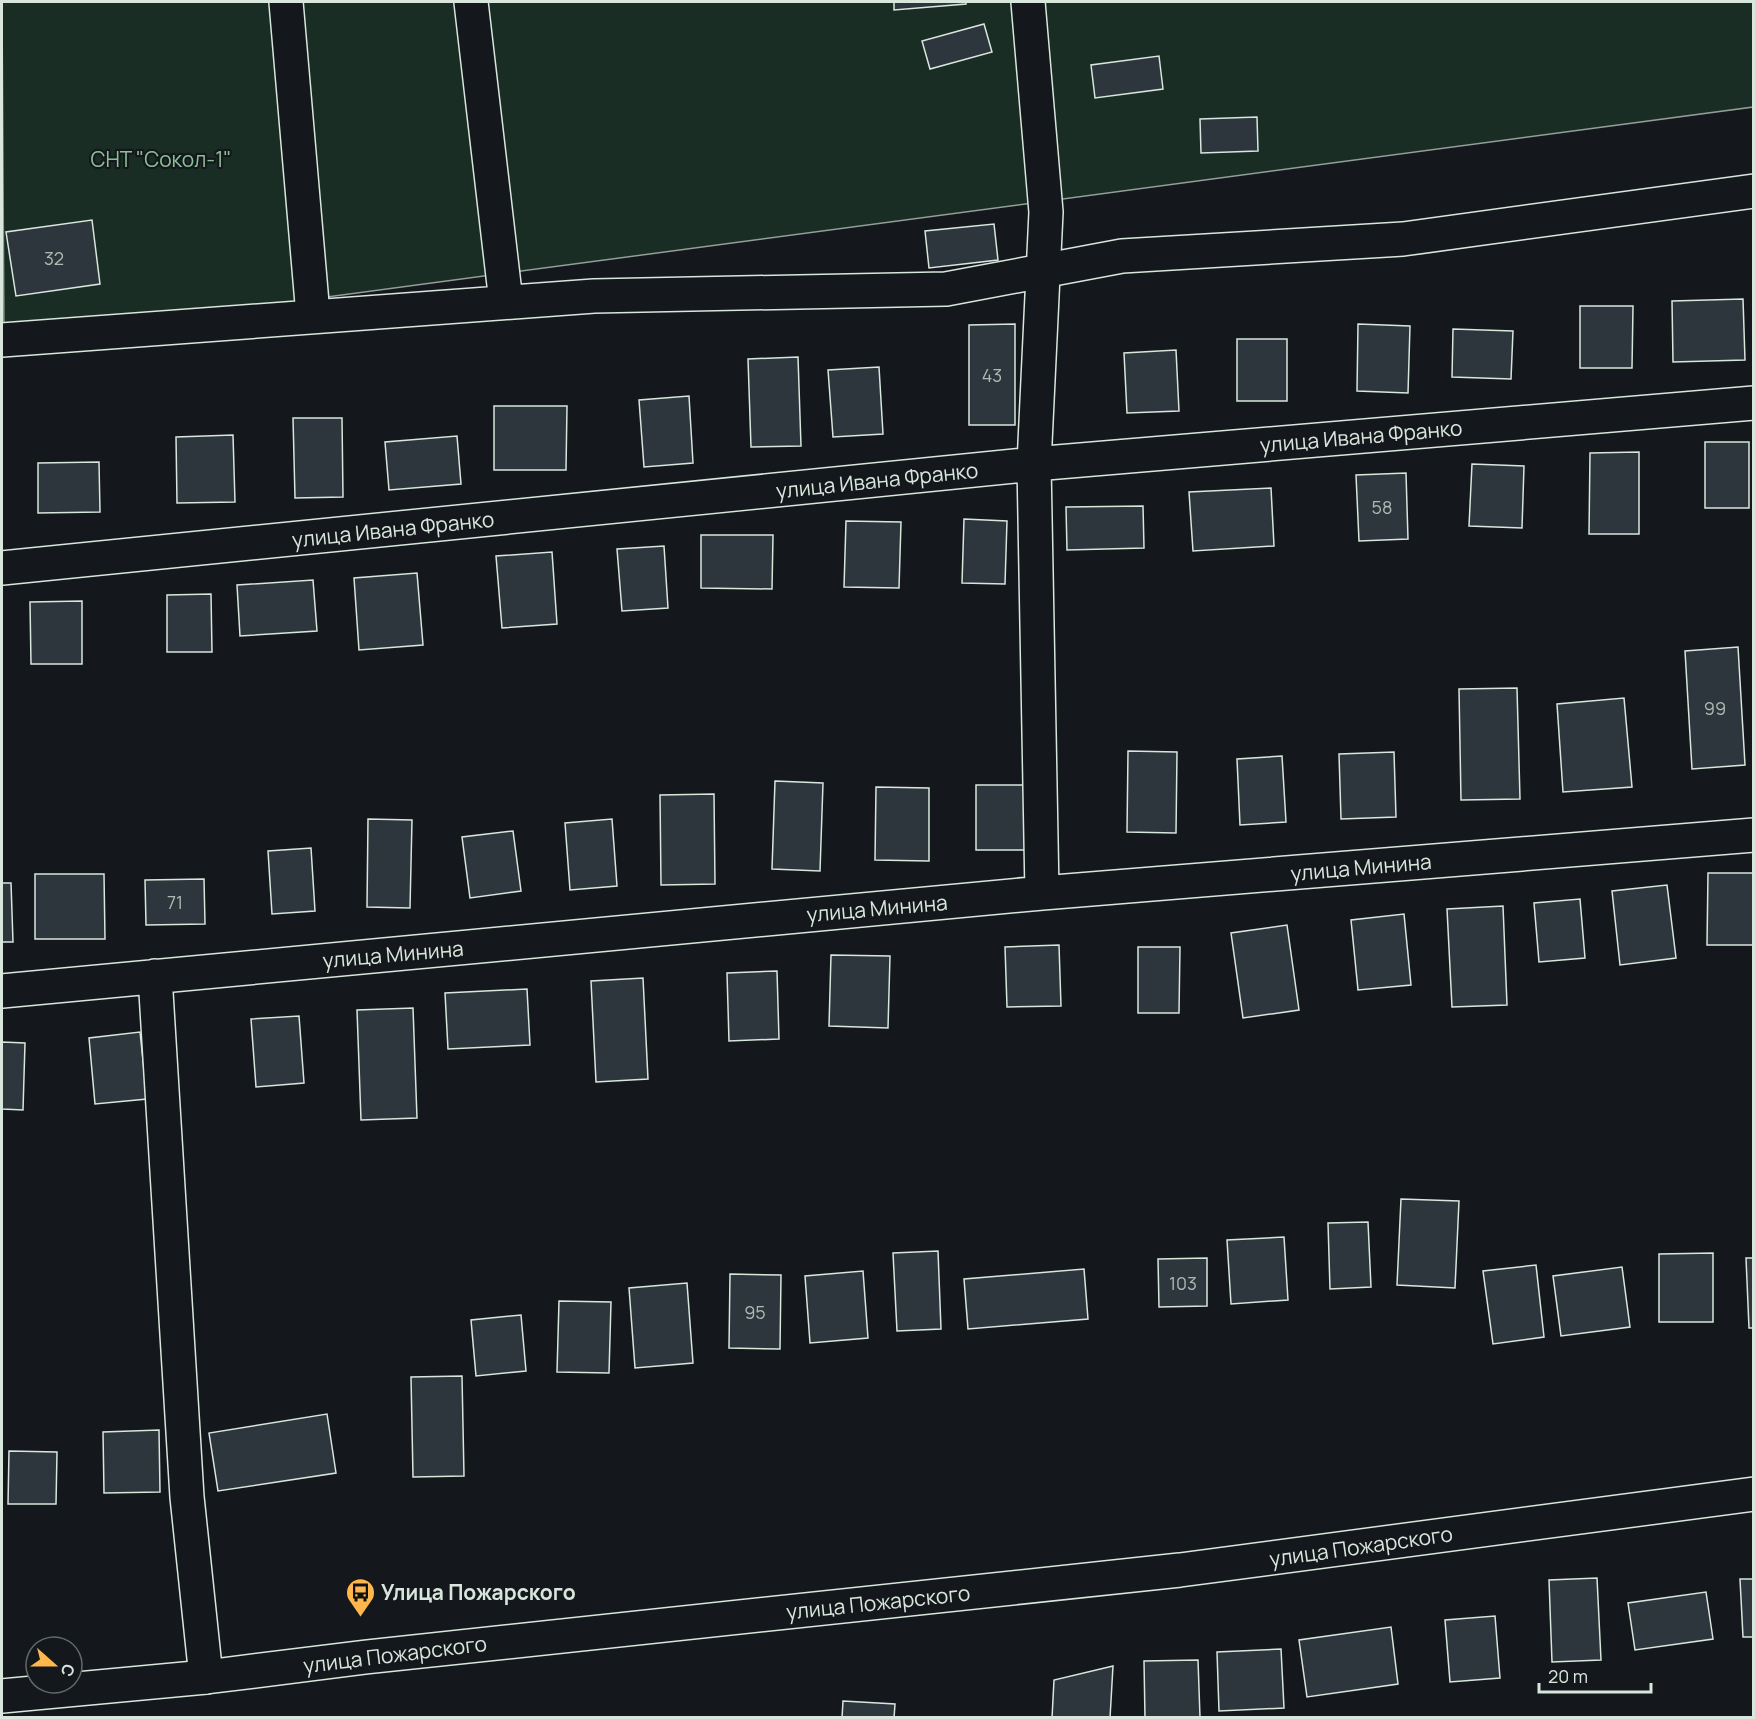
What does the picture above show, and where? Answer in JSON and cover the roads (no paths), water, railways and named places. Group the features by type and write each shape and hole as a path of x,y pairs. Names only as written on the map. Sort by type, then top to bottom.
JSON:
{"street":[{"path":"286,2 314,315"},
{"path":"471,2 506,302"},
{"path":"1028,2 1046,212 1034,464 1042,893"},
{"path":"2,340 314,315 594,296 946,290 1122,256 1403,238 1754,190"},
{"name":"улица Ивана Франко","path":"2,568 1034,464 1754,403"},
{"name":"улица Минина","path":"2,990 1042,893 1754,835"},
{"path":"155,976 187,1497 206,1677"},
{"name":"улица Пожарского","path":"2,1696 206,1677 366,1657 1180,1570 1754,1494"}],"place":[{"name":"Улица Пожарского","path":"360,1618"}],"park label":[{"name":"СНТ \"Сокол-1\"","path":"161,159"}]}
